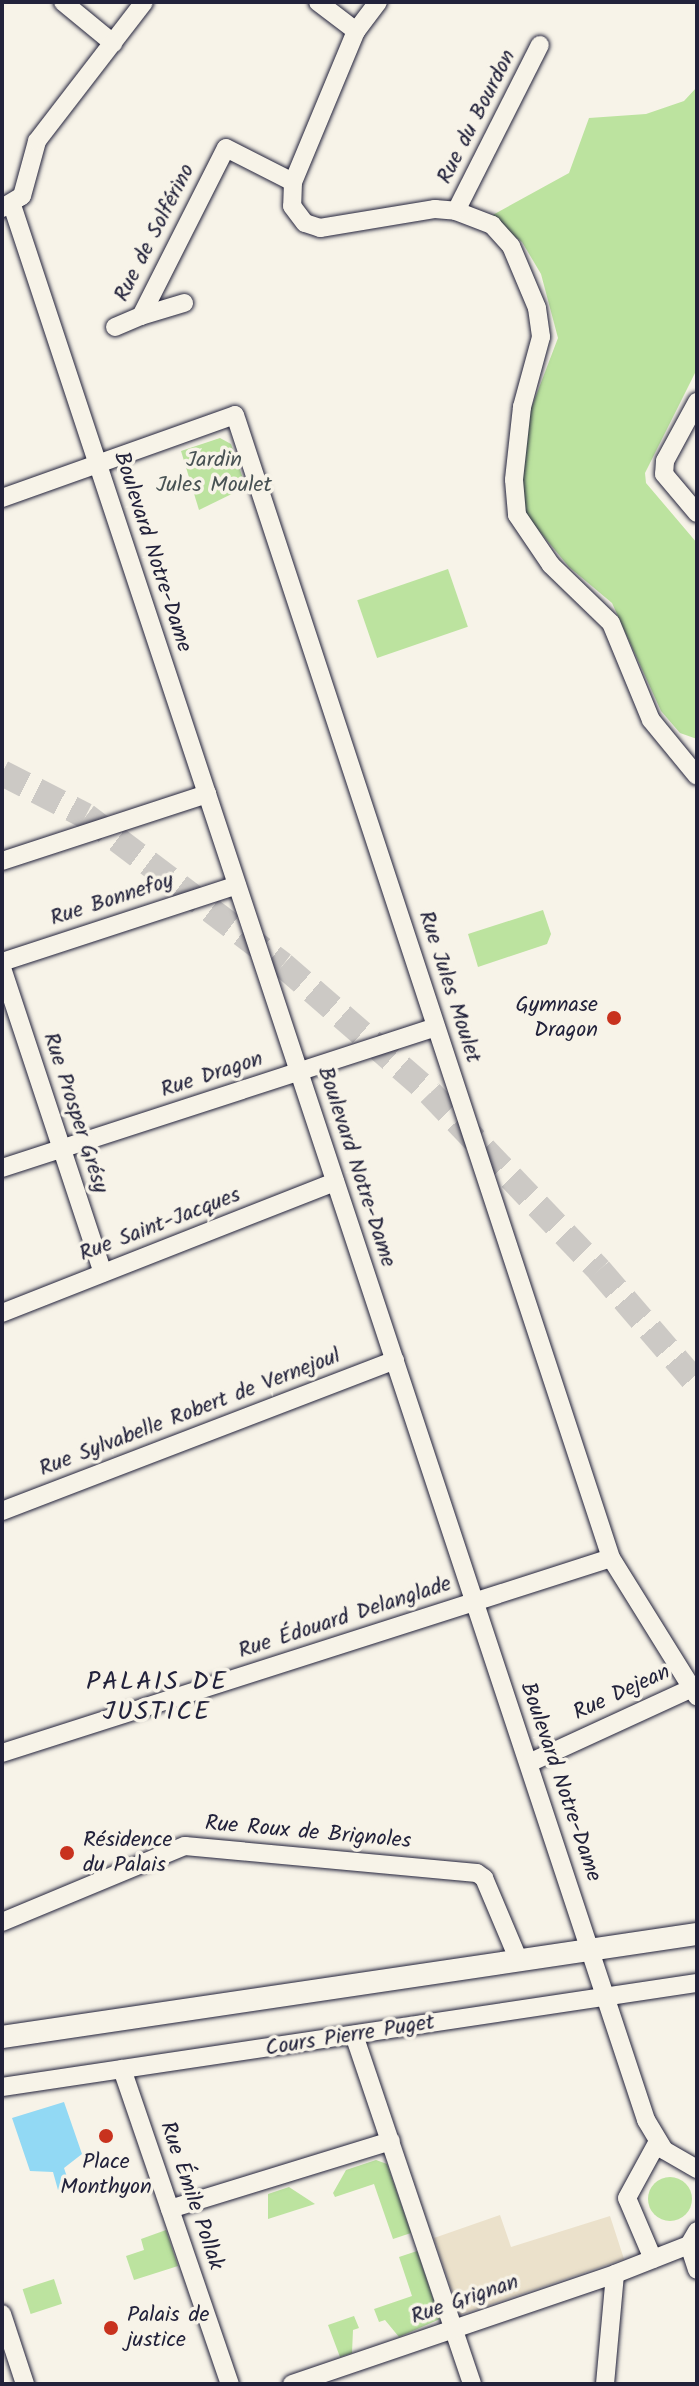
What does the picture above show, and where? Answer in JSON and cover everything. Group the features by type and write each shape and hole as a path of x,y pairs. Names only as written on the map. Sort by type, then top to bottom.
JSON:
{"main road":[{"path":"2,2037 697,1934"}],"street":[{"path":"63,2 113,43"},
{"path":"7,207 27,184 37,141 144,2"},
{"path":"318,2 356,31"},
{"path":"378,2 356,31 293,182 297,215 320,228 435,209 456,211 492,225 511,246 540,323 538,356 522,407 514,480 517,515 551,565 611,623 651,720 697,776"},
{"name":"Rue du Bourdon","path":"456,211 540,45"},
{"name":"Rue de Solférino","path":"115,327 141,316 226,148 293,182"},
{"name":"Boulevard Notre-Dame","path":"7,207 98,465 657,2143"},
{"path":"141,316 184,303"},
{"path":"697,402 665,461 664,474 697,513"},
{"name":"Rue Jules Moulet","path":"98,465 235,415 611,1558 694,1692"},
{"path":"2,498 98,465"},
{"path":"677,754 697,758"},
{"path":"2,861 207,794"},
{"name":"Rue Bonnefoy","path":"2,962 237,885"},
{"name":"Rue Prosper Grésy","path":"2,968 103,1273"},
{"name":"Rue Dragon","path":"2,1168 436,1027"},
{"name":"Rue Saint-Jacques","path":"2,1313 335,1182"},
{"name":"Rue Sylvabelle Robert de Vernejoul","path":"2,1511 395,1360"},
{"name":"Rue Édouard Delanglade","path":"4,1751 611,1558"},
{"name":"Rue Dejean","path":"529,1763 694,1692"},
{"name":"Rue Roux de Brignoles","path":"2,1922 185,1846 477,1873 519,1961"},
{"name":"Cours Pierre Puget","path":"2,2087 697,1983"},
{"path":"354,2035 472,2384"},
{"name":"Rue Émile Pollak","path":"122,2069 230,2384"},
{"path":"170,2209 391,2141"},
{"path":"653,2259 627,2198 657,2143 697,2169"},
{"path":"693,2238 697,2270"},
{"name":"Rue Grignan","path":"292,2384 615,2274 693,2238"},
{"path":"605,2384 615,2274"},
{"path":"2,2314 25,2384"}],"shaded area":[{"path":"500,2215 511,2247 610,2216 624,2259 460,2315 434,2238"}],"green space":[{"path":"697,87 697,369 645,473 646,483 697,543 697,739 680,733 661,711 612,603 569,567 526,515 520,494 529,414 558,338 541,274 522,242 489,217 569,173 589,118 646,114 684,101"},
{"name":"Jardin Jules Moulet","path":"220,438 231,444 246,487 199,510 181,451"},
{"path":"448,569 468,627 377,658 357,600"},
{"path":"543,910 551,934 547,944 478,967 468,934"},
{"path":"376,2160 387,2164 411,2233 393,2239 374,2184 335,2197 333,2193 346,2170"},
{"path":"670,2177 686,2183 692,2199 686,2215 670,2221 654,2215 648,2199 654,2183"},
{"path":"289,2187 315,2204 268,2219 268,2194"},
{"path":"166,2230 178,2266 134,2280 126,2256 144,2250 141,2239"},
{"path":"417,2251 440,2319 399,2337 385,2320 379,2322 374,2309 412,2296 399,2257"},
{"path":"54,2279 62,2304 31,2314 23,2289"},
{"path":"354,2316 359,2328 353,2330 352,2353 340,2357 328,2325"}],"water":[{"path":"64,2102 82,2154 64,2168 70,2186 58,2190 53,2172 30,2171 12,2118"}],"tunnel":[{"path":"2,773 86,816 283,965 430,1093 599,1270 697,1384"}],"place":[{"name":"Gymnase Dragon","path":"614,1018"},
{"name":"Résidence du Palais","path":"67,1853"},
{"name":"Place Monthyon","path":"106,2136"},
{"name":"Palais de justice","path":"111,2328"}],"district":[{"name":"PALAIS DE JUSTICE","path":"157,1698"}]}
